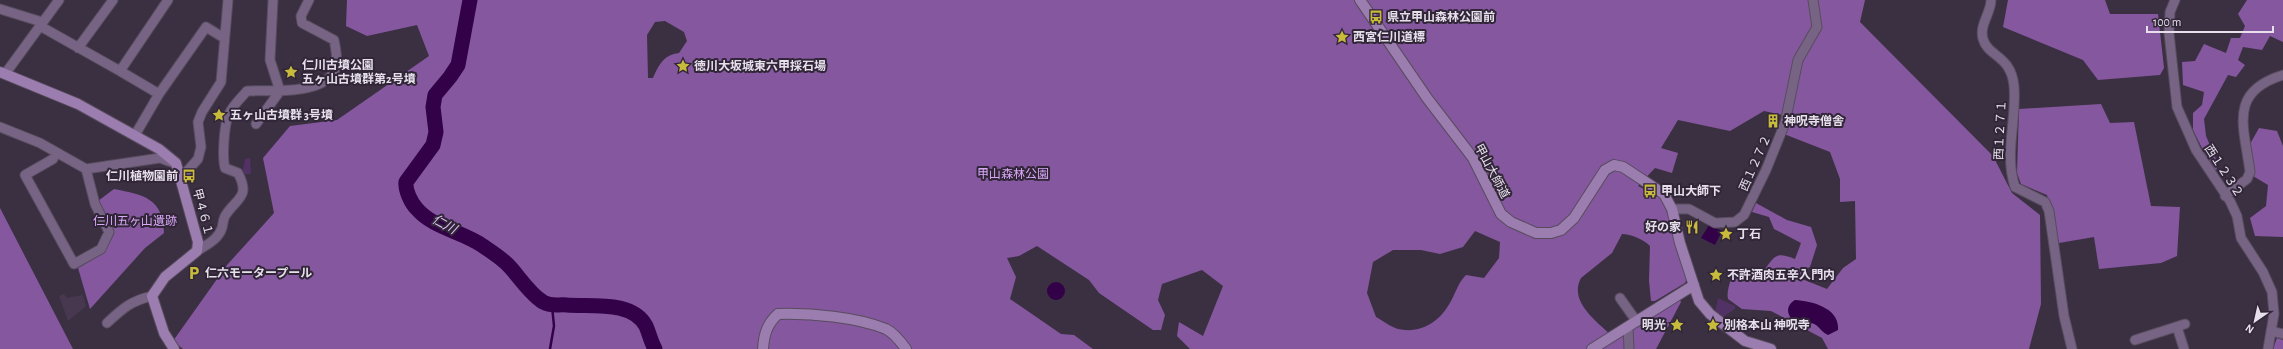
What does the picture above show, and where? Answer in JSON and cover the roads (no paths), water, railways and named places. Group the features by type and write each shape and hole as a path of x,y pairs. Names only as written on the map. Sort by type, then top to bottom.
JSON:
{"street":[{"path":"59,0 3,73 78,104 159,149 176,163"},
{"path":"78,48 113,0"},
{"path":"120,71 168,0"},
{"path":"180,179 198,159 200,147 198,122 202,112 221,82 228,0"},
{"path":"273,0 270,60 280,91"},
{"path":"107,323 126,305 135,300 152,296 165,277 197,251 216,239 221,230 224,217 241,198 244,190 238,173 225,168 222,160 228,115 247,91 280,91 312,86 324,81 333,73 337,59 334,40 302,23 301,16 309,0"},
{"name":"甲山大師道","path":"1360,0 1427,98 1473,158 1500,214 1511,222 1536,233 1551,233 1561,230 1574,218 1604,170 1614,164 1623,167 1664,194 1672,209 1699,301 1710,314 1745,341 1771,349"},
{"name":"西１２７２","path":"1672,209 1689,209 1715,223 1735,222 1744,215 1766,170 1785,123 1798,60 1817,27 1813,0"},
{"name":"西１２７１","path":"1991,0 1982,28 1982,38 1986,46 2005,61 2011,72 2014,86 2010,160 2012,176 2015,187 2045,202 2049,211 2064,316 2072,349"},
{"name":"西１２３２","path":"2175,0 2170,12 2169,33 2177,107 2196,150 2238,216 2241,238 2245,248 2262,272 2272,292 2274,314 2268,349"},
{"path":"0,9 41,24 78,48 159,94"},
{"path":"135,135 159,94 206,27 224,38"},
{"path":"2226,196 2247,179 2250,172 2242,115 2245,101 2254,90 2268,79 2283,75"},
{"path":"256,124 280,91"},
{"path":"0,127 40,143 86,169 160,158 176,163"},
{"path":"56,152 53,159 25,175 74,264 101,249 109,232 95,204 86,169"},
{"name":"甲４６１","path":"176,163 198,242 197,251"},
{"path":"1592,349 1694,285"},
{"path":"152,296 164,333 174,349"},
{"path":"1620,298 1632,325 1629,349"},
{"path":"763,349 764,336 770,322 778,314 798,313 843,318 887,330 906,349"},
{"path":"2135,340 2181,325 2184,349"},
{"path":"2272,331 2283,334"}],"waterway":[{"name":"仁川","path":"470,0 458,65 435,95 433,107 436,132 433,145 406,182 406,189 411,200 417,209 431,221 475,241 501,258 529,290 538,299 546,304 610,306 631,312 640,318 646,326 655,349"},
{"path":"550,349 554,326 552,306"}],"place":[{"name":"県立甲山森林公園前","path":"1376,17"},
{"name":"西宮仁川道標","path":"1342,37"},
{"name":"徳川大坂城東六甲採石場","path":"683,66"},
{"name":"仁川古墳公園 五ヶ山古墳群第2号墳","path":"291,72"},
{"name":"五ヶ山古墳群 3号墳","path":"219,115"},
{"name":"神呪寺僧舎","path":"1773,121"},
{"name":"仁川植物園前","path":"189,176"},
{"name":"甲山大師下","path":"1650,191"},
{"name":"好の家","path":"1692,227"},
{"name":"丁石","path":"1726,234"},
{"name":"仁六モータープール","path":"194,273"},
{"name":"不許酒肉五辛入門内","path":"1716,275"},
{"name":"明光","path":"1677,325"},
{"name":"別格本山 神呪寺","path":"1713,325"}],"park label":[{"name":"甲山森林公園","path":"1013,174"},
{"name":"仁川五ヶ山遺跡","path":"135,221"}]}
